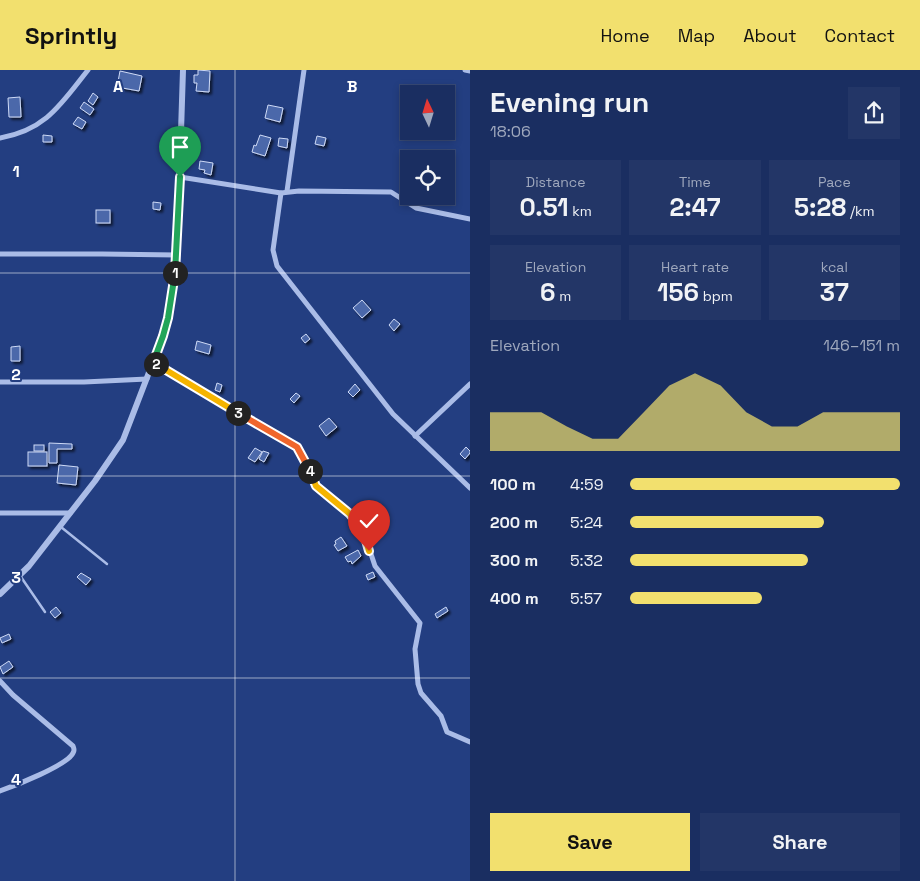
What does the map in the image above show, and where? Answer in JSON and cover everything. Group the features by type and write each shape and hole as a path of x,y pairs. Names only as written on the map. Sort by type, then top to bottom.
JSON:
{"street":[{"path":"0,138 19,134 47,119 88,70"},
{"path":"0,594 30,566 95,481 123,440 163,336 168,318 177,256 183,70"},
{"path":"304,70 273,250 277,266 393,414 470,488"},
{"path":"465,70 470,71"},
{"path":"180,177 284,192 391,192 416,208 470,220"},
{"path":"0,254 177,256"},
{"path":"153,363 297,447 316,486 350,514 363,530 375,566 420,622 415,649 418,684 421,693 441,716 447,732 470,742"},
{"path":"0,382 84,382 147,379"},
{"path":"415,436 470,384"},
{"path":"0,513 70,513"},
{"path":"0,682 73,746 74,752 70,758 37,776 0,791"}],"lane":[{"path":"60,526 107,564"},
{"path":"20,576 45,612"}],"building":[{"path":"198,70 210,71 209,92 196,91 197,83 194,83 194,75 198,75"},
{"path":"120,71 142,76 139,91 117,87"},
{"path":"93,93 98,97 93,105 88,101"},
{"path":"20,97 21,117 9,117 8,98"},
{"path":"84,102 94,109 90,115 80,108"},
{"path":"268,105 283,108 280,122 265,118"},
{"path":"78,117 86,122 82,129 73,124"},
{"path":"43,135 52,136 52,142 43,142"},
{"path":"260,135 271,138 265,156 252,152"},
{"path":"317,136 326,138 324,146 315,144"},
{"path":"279,138 288,139 287,148 278,146"},
{"path":"200,161 213,163 211,175 204,173 205,170 199,169"},
{"path":"153,202 161,203 160,210 153,209"},
{"path":"96,210 110,210 110,223 96,223"},
{"path":"362,300 371,310 362,318 353,308"},
{"path":"394,319 400,324 394,331 389,325"},
{"path":"306,334 310,339 305,343 301,338"},
{"path":"197,341 211,345 209,354 195,350"},
{"path":"20,346 20,361 11,361 11,347"},
{"path":"217,383 222,385 220,392 215,390"},
{"path":"355,384 360,390 353,397 348,392"},
{"path":"296,393 300,396 294,403 290,399"},
{"path":"329,418 337,427 326,436 319,426"},
{"path":"49,443 72,444 72,449 57,449 57,463 49,463"},
{"path":"34,445 44,445 44,451 34,451"},
{"path":"466,447 470,453 465,459 460,454"},
{"path":"255,448 262,452 255,462 248,458"},
{"path":"263,451 269,453 264,462 259,459"},
{"path":"28,452 47,452 47,466 28,466"},
{"path":"59,465 78,467 76,485 57,483"},
{"path":"341,537 347,546 338,551 334,545 336,544 335,541"},
{"path":"358,550 361,556 352,564 351,561 348,562 345,557"},
{"path":"373,572 375,577 368,580 366,575"},
{"path":"81,573 91,579 86,585 77,577"},
{"path":"56,607 61,613 55,618 50,612"},
{"path":"446,607 448,611 437,618 435,614"},
{"path":"9,634 11,639 2,643 0,638"},
{"path":"9,661 13,667 3,674 0,667"}],"route":[{"path":"180,177 177,256 171,300 163,336 153,363 297,447 316,486 350,514 363,530 369,551"}]}
